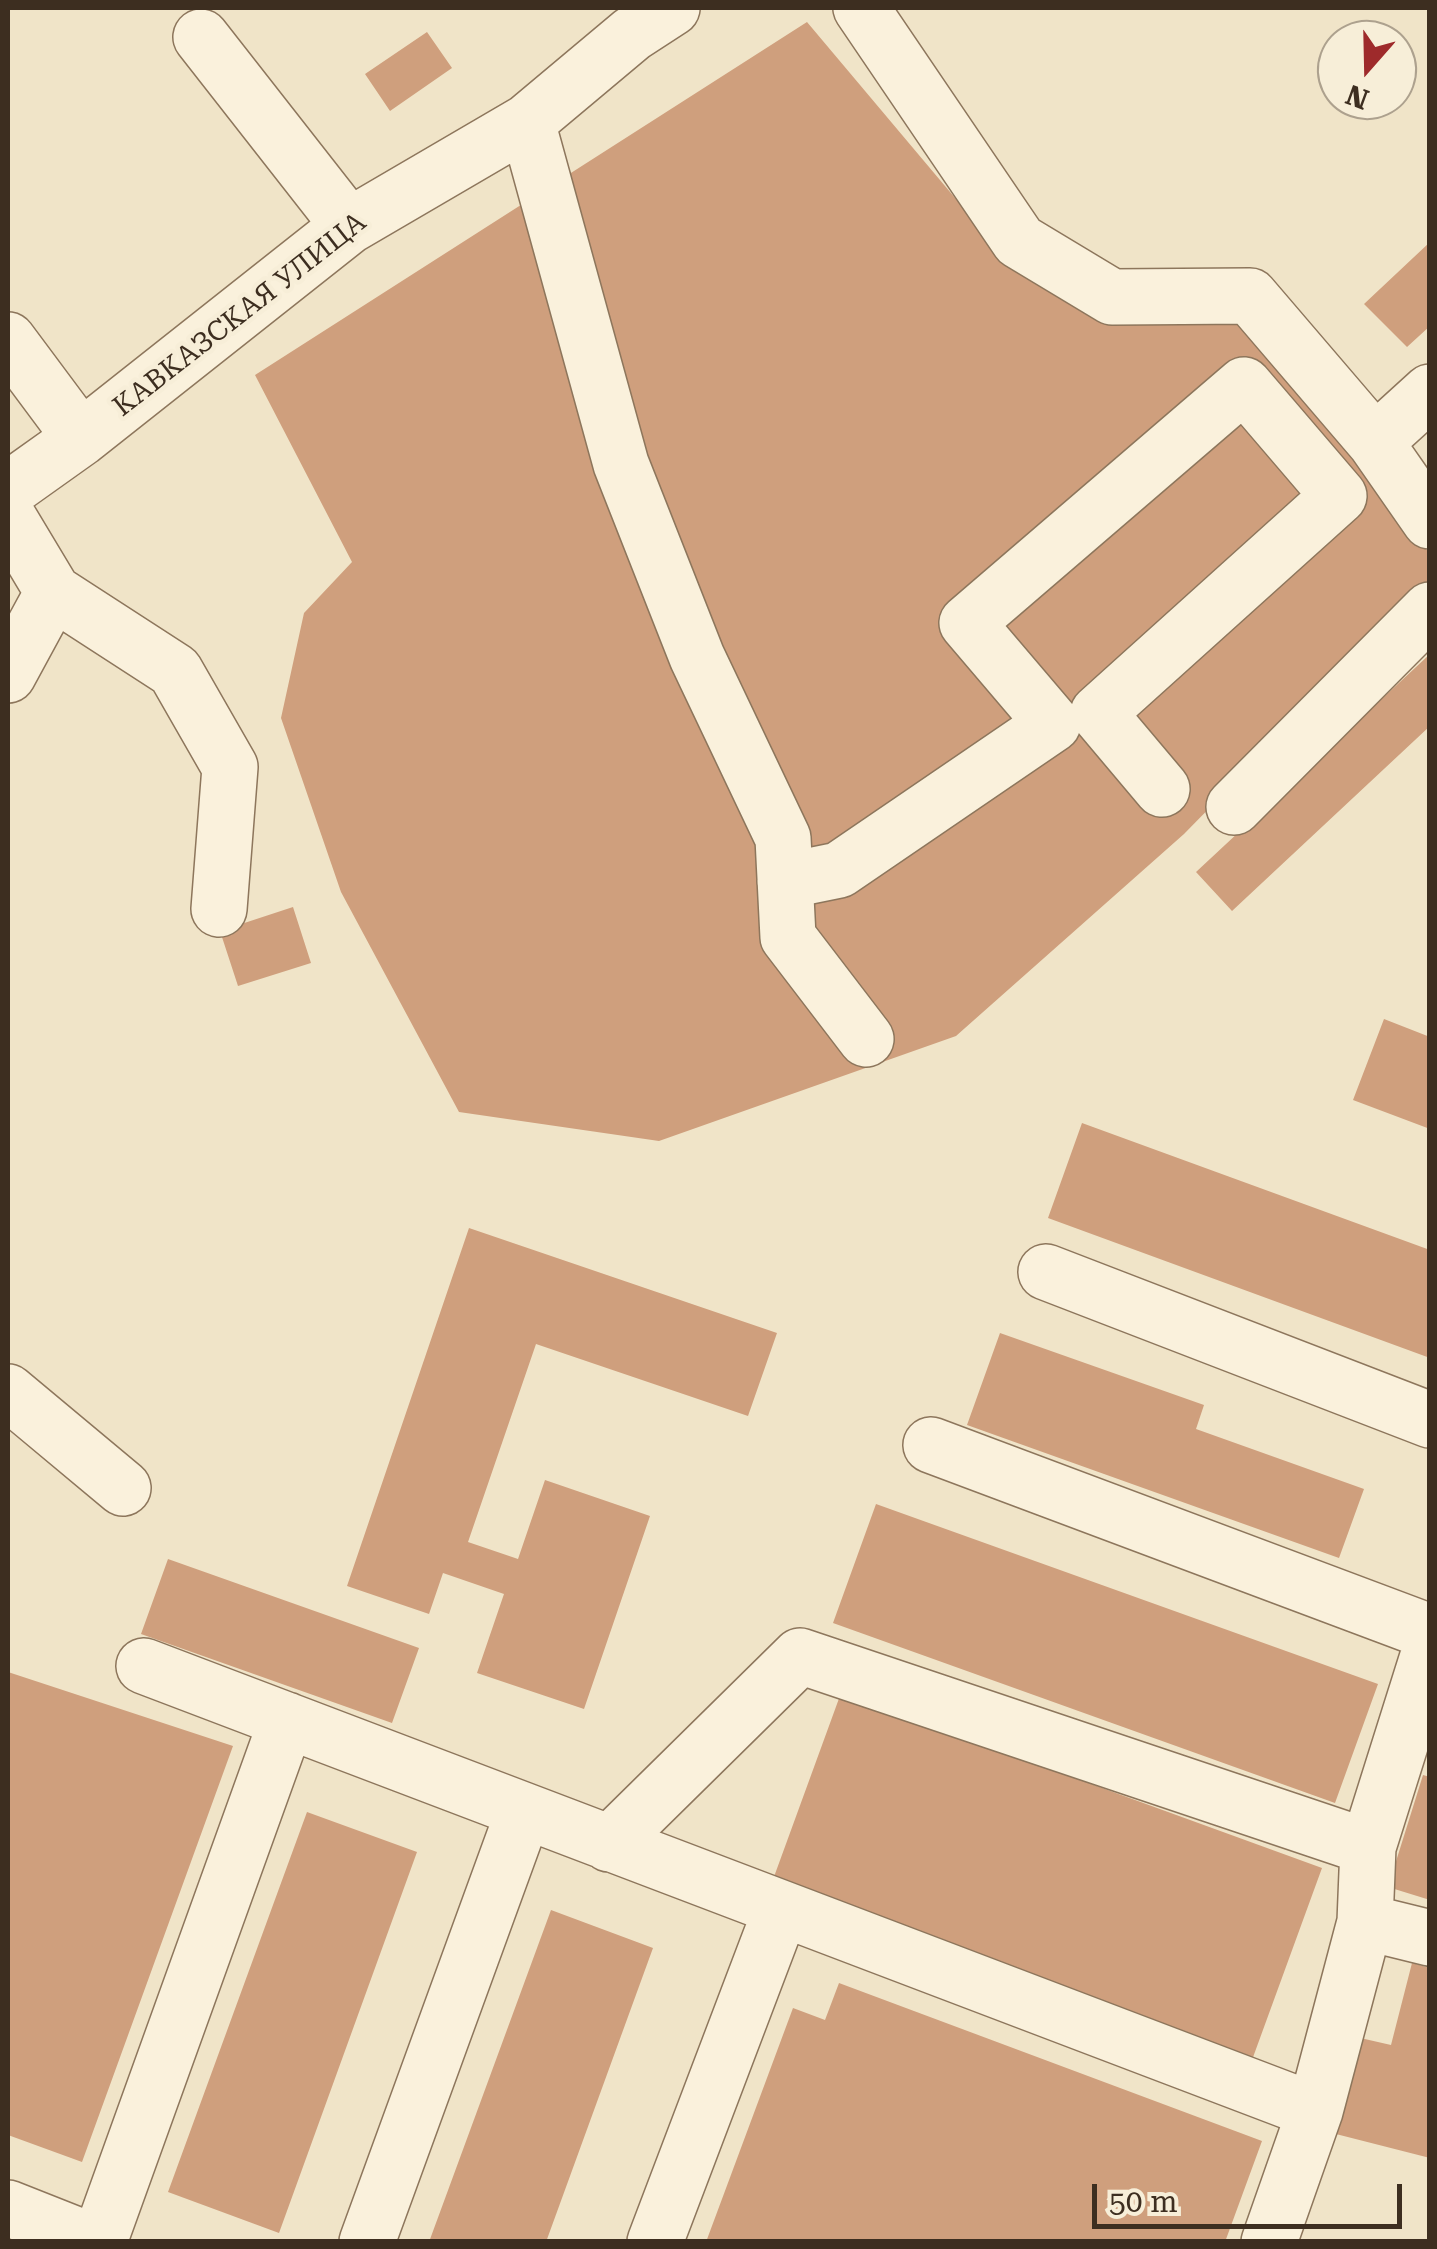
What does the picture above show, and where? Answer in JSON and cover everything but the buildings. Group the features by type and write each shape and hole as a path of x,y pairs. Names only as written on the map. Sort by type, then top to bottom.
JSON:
{"street":[{"path":"861,8 1019,241 1112,296 1250,296 1375,442 1430,520"},
{"name":"КАВКАЗСКАЯ УЛИЦА","path":"8,490 81,438 349,226 527,122 639,16"},
{"path":"201,38 349,226"},
{"path":"527,122 621,464 696,657 782,838 788,937 866,1039"},
{"path":"8,340 81,438"},
{"path":"785,880 839,870 1053,724 967,624 1244,385 1339,496 1098,713 1162,789"},
{"path":"1375,442 1430,392"},
{"path":"8,518 53,592 175,671 230,767 218,908"},
{"path":"8,675 53,592"},
{"path":"1234,807 1430,610"},
{"path":"1046,1272 1430,1420"},
{"path":"8,1392 123,1488"},
{"path":"931,1445 1430,1632"},
{"path":"1269,2242 1315,2111 1365,1922 1368,1847 1402,1725 1430,1650"},
{"path":"609,1844 800,1656 1368,1847"},
{"path":"144,1666 1315,2111"},
{"path":"8,2208 97,2242 286,1720"},
{"path":"368,2242 524,1811"},
{"path":"656,2242 781,1910"},
{"path":"1365,1922 1430,1938"}]}
